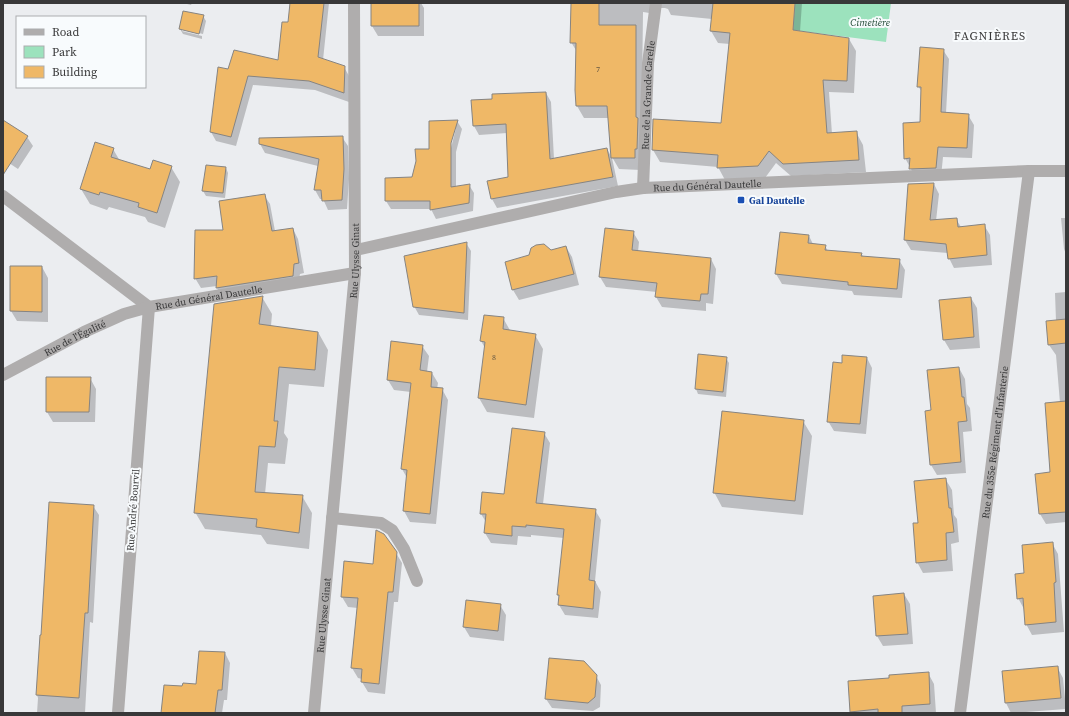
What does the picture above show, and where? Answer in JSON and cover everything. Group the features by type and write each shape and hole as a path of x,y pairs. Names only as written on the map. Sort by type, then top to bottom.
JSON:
{"street":[{"name":"Rue Ulysse Ginat","path":"314,713 355,273 354,3"},
{"name":"Rue de la Grande Carelle","path":"643,188 648,63 656,3"},
{"name":"Rue du Général Dautelle","path":"356,250 616,192 643,188 1029,171 1066,171"},
{"name":"Rue du 355e Régiment d'Infanterie","path":"960,713 1029,171"},
{"name":"Rue du Général Dautelle","path":"3,196 149,307 355,273"},
{"name":"Rue de l'Égalité","path":"3,375 84,332 124,314 149,307"},
{"name":"Rue André Bourvil","path":"118,713 149,307"},
{"path":"332,518 382,523 392,530 404,549 417,581"}],"green space":[{"name":"Cimetière","path":"795,3 891,3 886,42 793,30"}],"building":[{"path":"290,3 324,3 318,57 345,66 344,93 309,81 248,76 231,137 210,132 218,67 228,69 234,50 278,60 282,22 288,22"},
{"path":"371,3 419,3 419,26 371,26"},
{"path":"571,3 599,3 599,25 636,25 636,117 638,118 637,149 635,149 635,158 611,158 607,106 576,106 576,43 570,43"},
{"path":"713,3 795,3 793,30 849,38 847,81 823,80 827,133 857,131 859,160 783,164 769,151 758,166 717,168 718,155 652,150 653,119 721,123 730,33 710,31"},
{"path":"183,11 204,15 199,34 179,29"},
{"path":"920,47 944,49 941,112 969,114 967,148 938,147 936,168 909,169 910,158 904,159 903,123 920,122 921,87 917,87"},
{"path":"546,92 550,159 607,148 613,177 491,199 487,181 508,177 506,124 473,126 471,100 492,99 492,94"},
{"path":"3,120 28,136 3,175"},
{"path":"458,120 451,143 451,187 470,184 469,203 430,210 430,201 385,201 385,178 412,177 416,161 415,149 429,149 429,121"},
{"path":"343,136 344,169 342,200 322,201 321,190 314,190 319,159 259,144 259,138"},
{"path":"95,142 114,148 111,157 150,169 153,160 172,166 157,213 138,207 139,203 100,192 99,195 80,189"},
{"path":"206,165 226,167 223,193 202,191"},
{"path":"934,183 930,220 957,218 958,227 985,224 987,255 948,259 946,244 904,240 908,184"},
{"path":"265,194 272,231 293,228 299,263 294,264 293,276 216,288 217,276 194,279 195,230 223,230 219,201"},
{"path":"605,228 634,231 632,250 711,258 708,294 701,294 700,301 655,297 657,283 599,277"},
{"path":"780,232 809,235 808,243 826,245 825,250 862,253 861,256 900,259 897,289 848,285 848,282 775,274"},
{"path":"467,242 464,313 413,307 404,256"},
{"path":"544,244 551,250 566,246 574,274 512,290 505,262 529,255 531,248 536,245"},
{"path":"10,266 42,266 42,312 10,311"},
{"path":"263,296 259,324 318,332 315,370 279,367 274,421 278,421 275,447 259,446 255,492 303,495 299,533 256,527 257,519 194,513 214,304"},
{"path":"971,297 974,337 943,340 939,300"},
{"path":"484,315 504,317 503,329 536,334 526,405 478,398 485,342 480,341"},
{"path":"1066,319 1066,343 1048,345 1046,321"},
{"path":"391,341 423,345 420,370 432,372 431,387 443,388 430,514 403,511 407,470 401,469 411,383 387,380"},
{"path":"698,354 727,357 723,392 695,389"},
{"path":"842,355 867,357 860,424 827,422 833,362 842,363"},
{"path":"959,367 962,397 964,397 967,421 958,422 961,462 930,465 925,411 931,410 927,370"},
{"path":"46,377 91,377 89,412 46,412"},
{"path":"1066,401 1066,512 1039,514 1035,474 1050,472 1045,403"},
{"path":"722,411 804,420 795,501 713,493"},
{"path":"512,428 545,432 536,503 596,509 589,580 595,581 593,609 558,605 559,595 557,595 564,529 526,525 526,527 512,526 512,536 484,533 486,514 480,514 482,492 504,494"},
{"path":"946,478 949,508 951,508 954,532 946,533 947,560 916,563 913,523 918,523 914,481"},
{"path":"49,502 94,505 88,613 85,613 79,698 36,695"},
{"path":"376,530 384,534 397,552 393,592 388,592 379,684 361,682 362,669 351,668 358,598 341,597 344,561 373,564"},
{"path":"1053,542 1056,582 1054,583 1056,622 1025,625 1023,598 1017,599 1015,574 1024,573 1022,545"},
{"path":"904,593 908,634 876,636 873,596"},
{"path":"466,600 501,604 498,631 463,627"},
{"path":"199,651 225,652 222,690 218,690 215,713 161,713 164,685 182,686 183,683 196,684"},
{"path":"549,658 584,661 597,675 595,697 588,703 545,699"},
{"path":"1058,666 1061,698 1005,703 1002,671"},
{"path":"929,672 930,704 902,706 902,713 878,713 878,709 850,712 848,681 889,678 889,675"}],"place":[{"name":"Gal Dautelle","path":"741,200"}],"district":[{"name":"FAGNIÈRES","path":"990,36"}]}
